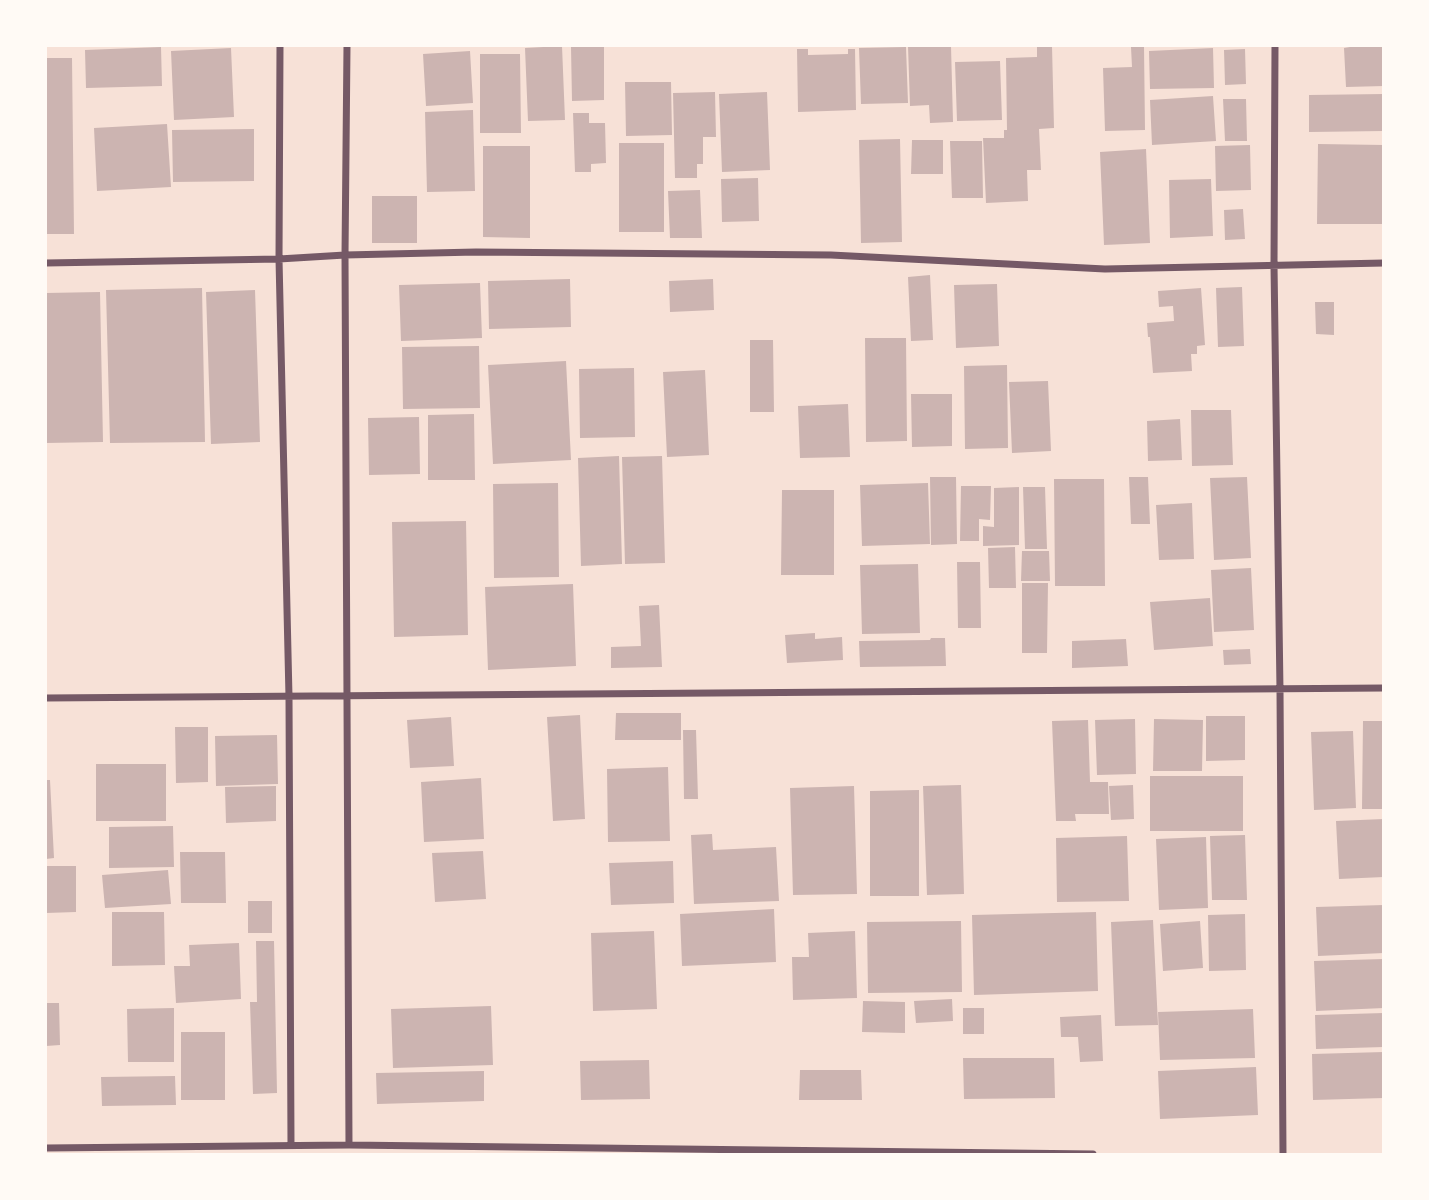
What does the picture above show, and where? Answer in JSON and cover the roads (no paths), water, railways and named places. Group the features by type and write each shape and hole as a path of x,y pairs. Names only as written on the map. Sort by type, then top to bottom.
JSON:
{"street":[{"path":"280,46 279,259 289,697 291,1145"},
{"path":"347,46 345,255 349,1145"},
{"path":"1275,46 1274,265 1283,1154"},
{"path":"46,262 279,259 476,252 831,255 1105,269 1384,263"},
{"path":"46,698 1280,691 1384,688"},
{"path":"320,1145 320,1154"},
{"path":"46,1148 349,1145 1093,1154"}]}
